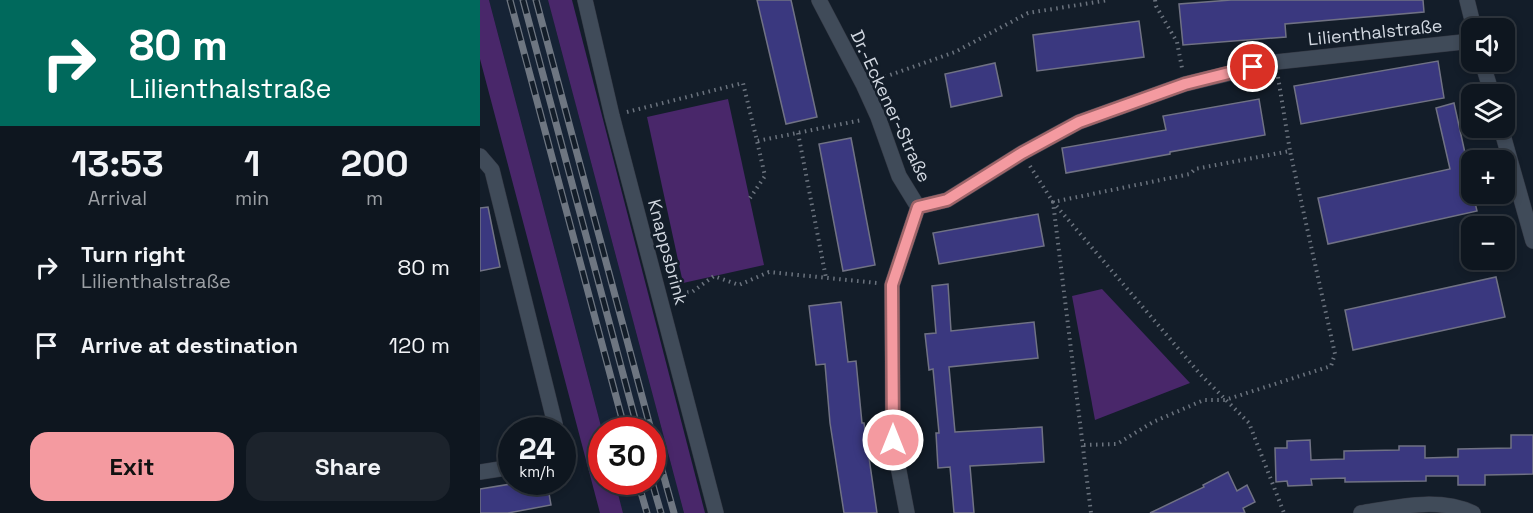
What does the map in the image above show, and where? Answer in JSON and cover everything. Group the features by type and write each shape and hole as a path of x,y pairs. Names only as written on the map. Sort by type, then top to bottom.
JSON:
{"street":[{"name":"Knappsbrink","path":"585,0 612,116 716,513"},
{"name":"Dr.-Eckener-Straße","path":"819,0 878,117 899,177 918,207 892,285 893,440 907,513"},
{"path":"1467,0 1472,18"},
{"name":"Lilienthalstraße","path":"918,207 947,200 1022,153 1079,122 1185,84 1276,62 1461,42"},
{"path":"1504,138 1530,219 1533,241"},
{"path":"480,156 492,170 551,417"},
{"path":"480,472 498,469"},
{"path":"1361,513 1417,505 1459,507 1473,513"}],"path":[{"path":"863,84 955,52 1028,13 1109,0"},
{"path":"1155,0 1156,6 1177,42 1185,84"},
{"path":"1084,445 1117,444 1154,422 1204,400 1225,400 1331,366 1335,354 1290,151 1276,62"},
{"path":"612,116 743,83 765,176 750,198"},
{"path":"757,141 878,117"},
{"path":"798,133 826,278"},
{"path":"1053,202 1190,174 1196,169 1290,151"},
{"path":"1022,153 1053,202 1200,374 1250,423 1284,513"},
{"path":"1053,202 1091,513"},
{"path":"659,294 692,292 714,276 739,285 769,272 892,285"}],"shaded area":[{"path":"480,0 489,0 599,417 588,417 588,468 576,417 480,59"},
{"path":"489,0 548,0 659,417 599,417"},
{"path":"548,0 572,0 705,513 684,513 666,445 666,417 659,417"},
{"path":"728,99 764,265 683,283 647,117"},
{"path":"1102,289 1190,383 1095,420 1072,296"},
{"path":"666,445 684,513 623,513 618,495 666,495"},
{"path":"595,495 618,495 623,513 600,513"}],"building":[{"path":"757,0 791,0 817,117 786,124"},
{"path":"1231,0 1423,0 1424,12 1285,24 1286,37 1183,45 1179,4"},
{"path":"1139,21 1144,57 1037,71 1033,35"},
{"path":"1438,61 1444,98 1301,124 1294,86"},
{"path":"995,63 1002,96 951,107 945,74"},
{"path":"1259,99 1265,135 1066,173 1062,148 1166,130 1163,116"},
{"path":"1454,103 1464,150 1461,150 1461,204 1475,204 1477,211 1328,244 1318,198 1450,169 1436,108"},
{"path":"851,138 875,265 843,271 819,144"},
{"path":"488,207 500,267 480,271 480,208"},
{"path":"1038,214 1044,246 939,264 933,233"},
{"path":"1496,277 1505,317 1353,350 1345,310"},
{"path":"948,284 951,331 1034,322 1038,358 949,367 955,432 1042,427 1044,462 970,466 974,513 954,513 950,467 938,468 936,433 939,433 933,369 929,370 925,334 936,333 932,286"},
{"path":"841,302 848,362 856,361 862,423 864,423 877,513 844,513 830,423 825,364 816,365 809,306"},
{"path":"1511,435 1533,435 1533,474 1485,475 1485,485 1458,485 1458,476 1426,476 1426,481 1345,482 1345,478 1311,479 1312,485 1288,486 1287,481 1276,482 1275,448 1287,448 1287,441 1310,440 1311,460 1344,459 1344,451 1399,450 1399,446 1425,446 1425,458 1458,457 1458,449 1511,448"},
{"path":"1228,472 1237,491 1247,485 1255,502 1243,508 1245,513 1150,513 1204,487 1203,485"},
{"path":"498,486 498,495 549,495 551,505 508,513 480,513 480,489"}],"railway":[{"path":"510,0 622,417"},
{"path":"523,0 635,417"},
{"path":"536,0 648,417"},
{"path":"666,484 674,513"},
{"path":"642,495 647,513"},
{"path":"656,495 661,513"}],"route":[{"path":"893,440 892,285 918,207 947,200 1022,153 1079,122 1185,84 1253,67"}]}
